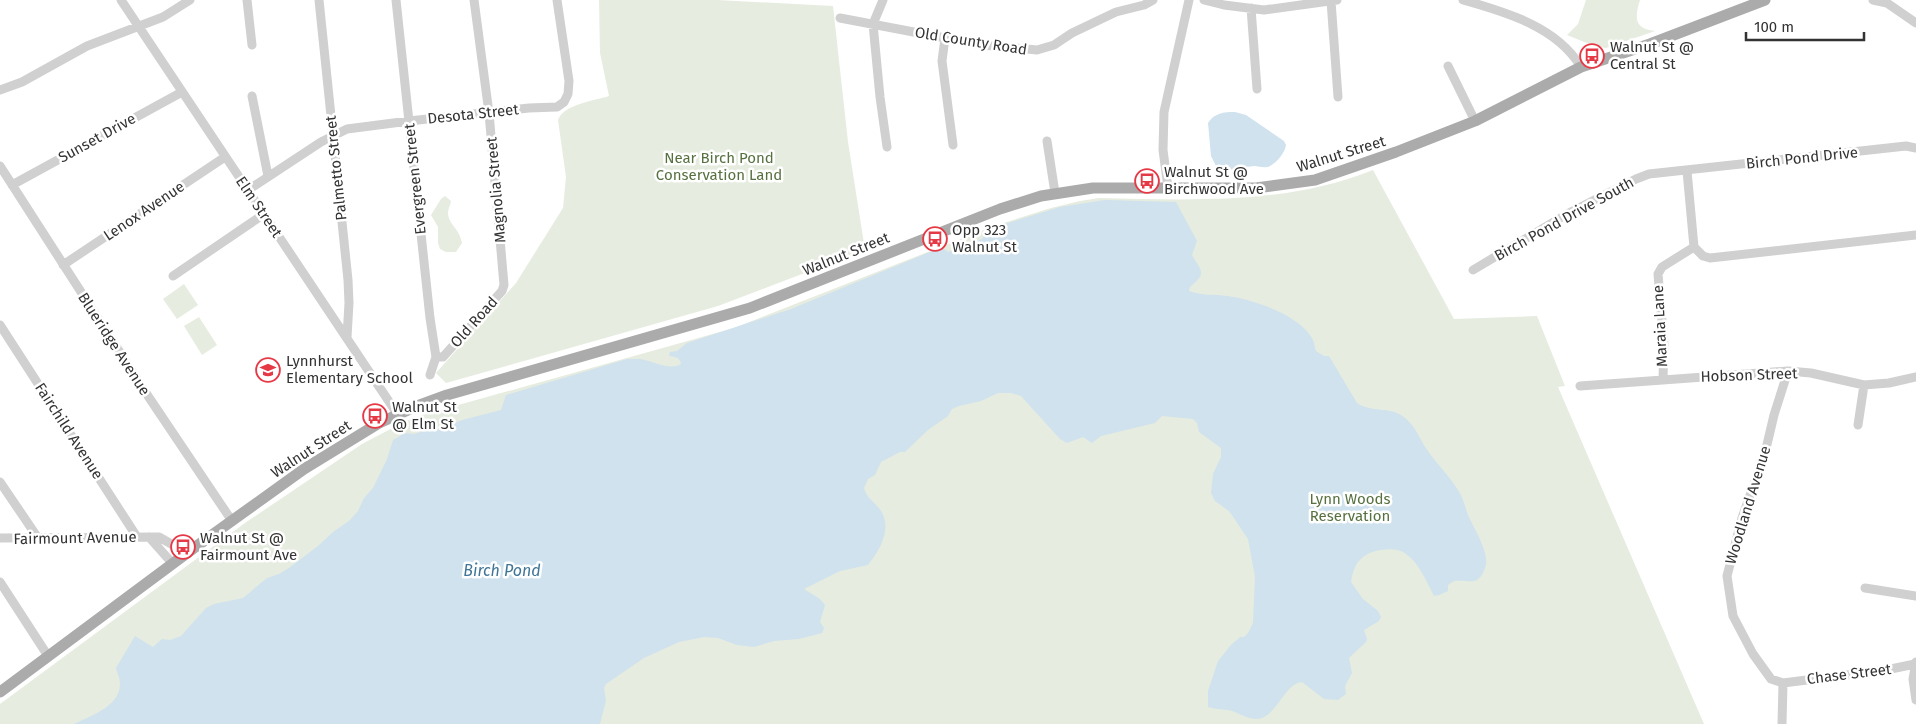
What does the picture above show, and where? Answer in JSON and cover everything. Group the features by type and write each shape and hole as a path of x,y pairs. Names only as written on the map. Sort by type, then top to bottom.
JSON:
{"main road":[{"name":"Walnut Street","path":"0,692 172,563 325,456 369,429 431,400 731,314 1000,209 1055,194 1093,188 1256,188 1315,180 1396,152 1475,121 1581,67 1650,44 1766,0"}],"street":[{"name":"Elm Street","path":"121,0 398,414"},
{"path":"0,90 22,82 87,46 164,17 190,0"},
{"path":"247,0 252,45"},
{"name":"Palmetto Street","path":"319,0 348,280 347,337"},
{"name":"Evergreen Street","path":"396,0 436,357"},
{"name":"Magnolia Street","path":"474,0 489,113 504,277 502,291"},
{"name":"Desota Street","path":"248,190 332,136 347,129 557,107 564,102 568,94 569,81 557,0"},
{"path":"883,0 873,24 887,147"},
{"name":"Old County Road","path":"840,18 982,45 1037,50 1054,45 1072,33 1116,12 1144,5 1153,0"},
{"path":"1168,188 1164,150 1164,112 1189,0"},
{"path":"1204,0 1224,5 1264,10 1334,0 1338,97"},
{"path":"1463,0 1494,8 1533,25 1556,39 1575,58 1581,67"},
{"path":"1873,0 1886,3 1916,23"},
{"path":"1251,8 1257,89"},
{"path":"945,38 942,61 953,145"},
{"path":"1448,66 1475,121"},
{"name":"Sunset Drive","path":"12,185 182,92"},
{"path":"252,96 268,176"},
{"path":"1047,141 1055,194"},
{"name":"Birch Pond Drive","path":"1687,171 1906,146 1916,148"},
{"name":"Lenox Avenue","path":"63,265 225,157"},
{"name":"Blueridge Avenue","path":"0,166 150,399 232,521"},
{"path":"1687,171 1694,247 1702,256 1710,258 1916,235"},
{"name":"Birch Pond Drive South","path":"1473,270 1567,214 1636,179 1649,174 1687,171"},
{"path":"174,276 264,214"},
{"name":"Maraia Lane","path":"1663,379 1664,345 1658,274 1662,267 1694,247"},
{"name":"Old Road","path":"430,375 436,357 443,357 502,291"},
{"name":"Fairchild Avenue","path":"0,325 137,537"},
{"name":"Hobson Street","path":"1580,386 1788,371 1811,373 1864,385 1916,378"},
{"name":"Woodland Avenue","path":"1783,683 1771,679 1753,654 1733,616 1727,576 1742,518 1765,453 1774,415 1788,371"},
{"path":"1858,425 1864,385"},
{"path":"0,482 38,538"},
{"name":"Fairmount Avenue","path":"149,537 172,563"},
{"name":"Fairmount Avenue","path":"0,538 159,537 187,553"},
{"path":"0,582 48,656"},
{"path":"1865,588 1916,596"},
{"path":"1916,663 1913,679 1916,700"},
{"name":"Chase Street","path":"1783,683 1886,670 1916,663"},
{"path":"1782,724 1783,683"}],"green space":[{"name":"Near Birch Pond Conservation Land","path":"599,0 717,0 833,6 848,142 865,250 718,306 446,383 436,373 516,283 563,208 566,177 558,120 566,110 609,96 600,53"},
{"path":"1586,0 1640,0 1637,21 1643,28 1655,31 1606,48 1594,46 1567,35 1578,24"},
{"name":"Lynn Woods Reservation","path":"1373,170 1454,319 1537,316 1565,386 1558,387 1704,724 0,724 0,704 245,523 362,444 404,422 419,416 734,328 994,226 1051,208 1099,198 1203,199 1273,195 1340,181"},
{"path":"445,196 451,201 448,212 449,217 462,243 456,252 446,252 440,249 438,227 431,215"},
{"path":"184,284 198,305 177,319 163,299"},
{"path":"199,317 217,345 202,355 184,326"}],"water":[{"path":"1235,112 1246,115 1284,141 1286,145 1284,151 1273,164 1266,167 1254,166 1230,169 1216,166 1211,156 1208,123 1213,117 1220,114"},
{"name":"Birch Pond","path":"1105,200 1176,202 1197,241 1192,255 1200,269 1201,275 1190,287 1189,291 1249,301 1275,310 1298,323 1313,340 1316,351 1324,356 1329,356 1357,403 1368,408 1399,414 1408,421 1461,496 1484,548 1486,562 1482,574 1476,581 1454,581 1448,585 1448,591 1434,596 1419,568 1406,554 1390,549 1372,552 1362,558 1353,572 1351,582 1363,599 1378,611 1381,617 1379,621 1364,630 1366,642 1349,658 1352,673 1345,686 1346,694 1338,700 1324,699 1302,682 1291,688 1273,710 1262,718 1248,718 1232,711 1208,707 1208,691 1218,661 1231,645 1248,633 1253,623 1255,577 1248,539 1229,511 1215,501 1211,493 1213,474 1221,457 1221,448 1199,432 1197,423 1193,419 1162,416 1155,423 1101,436 1092,443 1083,437 1067,443 1060,439 1021,396 1011,393 998,393 981,401 952,409 948,416 928,430 905,452 900,452 881,462 875,475 868,479 864,488 868,497 883,514 885,521 884,537 868,565 840,571 804,589 820,599 825,605 820,622 824,628 822,633 799,639 774,641 754,647 737,645 718,638 704,637 679,642 644,658 606,684 604,688 606,701 600,724 74,724 96,714 116,698 120,679 116,668 135,636 153,647 162,639 170,640 181,636 206,608 214,604 243,598 267,578 289,568 349,521 373,488 387,459 393,440 405,433 414,434 421,432 425,423 440,430 462,420 501,410 506,395 627,359 640,359 666,366 676,366 681,364 680,360 669,356 670,352 677,351 687,343 791,309 942,247 948,252 982,239 986,233 995,227 1060,207"}],"place":[{"name":"Walnut St @ Central St","path":"1592,56"},
{"name":"Walnut St @ Birchwood Ave","path":"1147,181"},
{"name":"Opp 323 Walnut St","path":"935,239"},
{"name":"Lynnhurst Elementary School","path":"268,370"},
{"name":"Walnut St @ Elm St","path":"375,416"},
{"name":"Walnut St @ Fairmount Ave","path":"183,547"}]}
